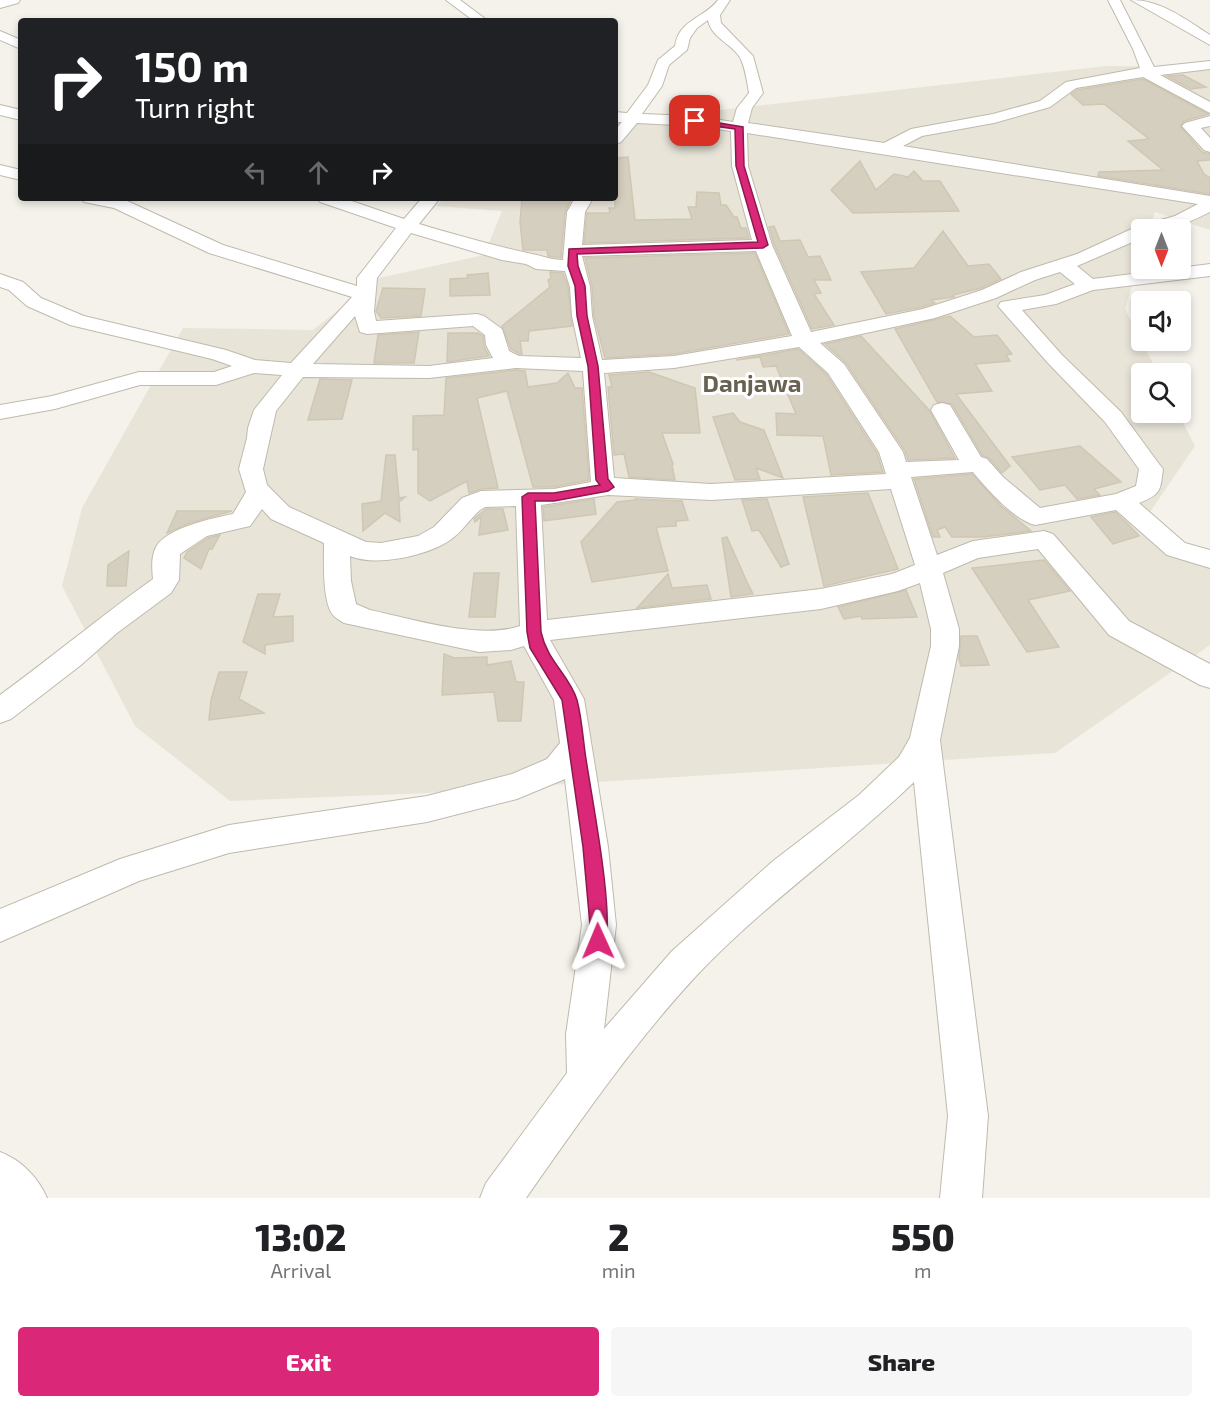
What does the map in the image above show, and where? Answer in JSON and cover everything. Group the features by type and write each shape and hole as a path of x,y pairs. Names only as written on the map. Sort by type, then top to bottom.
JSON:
{"street":[{"path":"0,4 14,0"},
{"path":"452,0 478,18"},
{"path":"1114,0 1145,58 1149,74"},
{"path":"1137,0 1170,15 1210,42"},
{"path":"618,135 655,86 663,63 682,47 683,38 692,25 720,6"},
{"path":"501,1198 586,1079 685,963 785,871 870,804 910,766 925,740 945,646 945,630 929,569 891,452 836,369 804,340 763,245 740,166 739,127 745,108 756,93 755,84 744,53 734,47 714,23 720,6"},
{"path":"2,30 18,29"},
{"path":"2,30 18,43"},
{"path":"815,137 917,132 994,118 1044,104 1071,85 1120,75 1149,74 1210,65"},
{"path":"1149,74 1210,108"},
{"path":"0,110 18,114"},
{"path":"618,117 695,121 815,137 1210,203"},
{"path":"1210,121 1190,126 1210,147"},
{"path":"886,149 917,132"},
{"path":"0,170 18,174"},
{"path":"104,201 119,204 216,249 366,295"},
{"path":"335,201 407,226 543,265 573,258 763,245"},
{"path":"367,328 364,311 367,278 429,201"},
{"path":"582,201 576,212 573,258 593,366 602,480 608,487"},
{"path":"1183,219 1210,203"},
{"path":"0,280 16,286 34,302 77,321 208,352 252,366 296,370 429,372 516,362 593,366 674,362 804,340 928,314 989,294 1009,283 1084,258 1131,236"},
{"path":"1063,265 1089,285"},
{"path":"337,539 338,581 343,609 354,616 480,642 511,640 534,632 821,598 898,582 973,550 1040,529 1148,490 1150,470 1113,417 1055,359 1008,306 1049,300 1089,285 1210,270"},
{"path":"366,295 348,310 317,345 265,410 251,469 255,487 280,513 362,551 381,552 425,543 443,533 471,504 481,499 554,497 608,487 711,492 898,476 964,467 973,463 979,464 1040,529 1119,628 1210,677"},
{"path":"317,345 367,328 477,320 495,333 496,345 501,355 516,362"},
{"path":"0,412 55,402 139,378 216,379 252,366"},
{"path":"942,410 955,428 957,439 973,463"},
{"path":"0,711 71,658 107,626 162,586 166,580 165,560 168,549 199,530 241,520 247,515 259,491"},
{"path":"528,497 534,632 537,648 569,699 591,847 599,925 585,1034 586,1079"},
{"path":"1121,501 1176,549 1210,559"},
{"path":"925,740 968,1116 961,1198"},
{"path":"0,926 132,869 230,839 427,809 518,786 558,768 576,745"},
{"path":"0,1172 26,1198"}],"shaded area":[{"path":"1107,66 1210,67 1210,230 1191,224 1191,219 1176,219 1155,212 1153,219 1131,219 1131,279 1134,279 1125,309 1131,321 1131,351 1147,351 1153,363 1131,363 1131,423 1183,423 1195,446 1150,512 1210,568 1210,645 1055,753 427,793 230,801 135,726 62,586 82,508 183,328 313,330 379,278 484,255 502,211 436,206 442,201 618,201 618,122"}],"building":[{"path":"1183,75 1206,87 1191,89 1167,76"},
{"path":"1143,79 1208,114 1184,121 1180,126 1202,152 1210,154 1210,160 1197,161 1204,174 1210,178 1210,194 1098,176 1099,172 1163,170 1128,141 1149,139 1104,104 1083,105 1071,94 1077,90"},
{"path":"628,157 635,220 692,219 688,207 696,207 697,192 719,193 721,205 726,205 734,217 737,217 741,228 746,228 749,238 584,243 587,213 610,213 609,208 615,208 615,201 618,201 618,158"},
{"path":"860,161 876,190 894,174 908,177 914,171 923,181 940,181 959,211 853,213 831,190"},
{"path":"522,201 570,201 565,212 561,258 548,256 547,250 523,250 520,222"},
{"path":"774,226 780,241 800,240 808,257 820,256 831,280 814,280 821,293 814,294 834,325 812,329 774,244 769,227"},
{"path":"943,231 968,266 989,264 1001,279 981,288 953,295 954,297 931,300 935,303 922,307 886,314 861,272 914,268"},
{"path":"755,253 789,334 674,354 605,358 594,316 592,286 585,258"},
{"path":"550,272 563,273 568,287 572,326 529,331 528,341 520,341 522,354 520,354 511,349 502,326 550,287 548,280 551,278"},
{"path":"488,273 490,295 450,296 450,279 468,278 467,275"},
{"path":"383,288 425,289 421,316 381,318 376,311"},
{"path":"950,316 974,337 997,335 1012,354 1006,355 1010,361 975,364 992,391 956,394 1010,466 1002,473 989,458 982,455 952,404 937,402 895,329"},
{"path":"419,332 414,363 374,363 378,335"},
{"path":"448,333 478,333 483,336 484,346 489,356 447,362"},
{"path":"861,336 929,410 955,458 908,460 905,451 846,363 825,344"},
{"path":"798,349 826,374 877,453 883,472 831,475 823,436 777,435 776,413 796,414 776,366 763,367 760,357 736,360"},
{"path":"525,371 528,387 557,383 568,373 575,388 582,388 589,480 554,487 533,487 507,391 477,398 498,488 481,489 469,493 467,481 430,501 418,493 418,449 413,450 413,416 444,415 446,378"},
{"path":"649,372 695,388 700,433 662,433 673,464 675,480 629,477 624,454 614,455 608,387 612,387 609,375"},
{"path":"320,379 352,380 342,419 308,420"},
{"path":"733,413 740,422 764,430 783,478 756,468 760,479 735,480 713,417"},
{"path":"1080,446 1121,482 1094,489 1100,495 1077,499 1065,485 1040,490 1012,457"},
{"path":"386,455 395,455 399,498 405,497 399,502 400,522 385,513 363,531 362,504 381,501"},
{"path":"972,474 1000,505 1031,531 983,537 952,537 945,527 937,530 940,537 933,537 914,479"},
{"path":"868,493 898,569 824,586 803,497"},
{"path":"594,499 596,514 544,521 543,507"},
{"path":"635,499 682,501 688,520 676,521 676,526 656,527 668,571 592,582 581,542 617,502"},
{"path":"767,499 789,564 781,567 759,530 752,531 742,500"},
{"path":"486,509 503,509 508,530 479,535 481,517 475,522 474,519"},
{"path":"177,511 232,511 190,523 167,533"},
{"path":"1115,512 1139,536 1113,544 1091,517"},
{"path":"220,535 212,549 209,549 201,569 184,558 187,552 208,538"},
{"path":"727,537 753,594 731,597 722,538"},
{"path":"129,551 126,586 107,586 108,565"},
{"path":"1044,560 1070,591 1028,600 1059,647 1027,652 972,568"},
{"path":"474,573 499,573 495,617 469,617"},
{"path":"668,574 672,588 707,585 711,599 637,608"},
{"path":"906,590 917,617 862,619 861,616 844,619 838,607"},
{"path":"258,594 280,594 273,617 293,616 293,641 265,645 265,654 243,642"},
{"path":"961,636 977,636 989,665 961,666 959,659"},
{"path":"444,654 454,658 487,657 487,665 511,661 516,682 524,682 521,721 498,721 494,692 442,695"},
{"path":"219,672 247,672 239,699 264,713 209,720 211,700"}],"district":[{"name":"Danjawa","path":"752,384"}],"route":[{"path":"598,941 599,925 591,847 569,699 537,648 534,632 528,497 554,497 608,487 602,480 593,366 582,316 580,286 573,266 572,251 763,245 740,166 739,127 695,121"}]}
